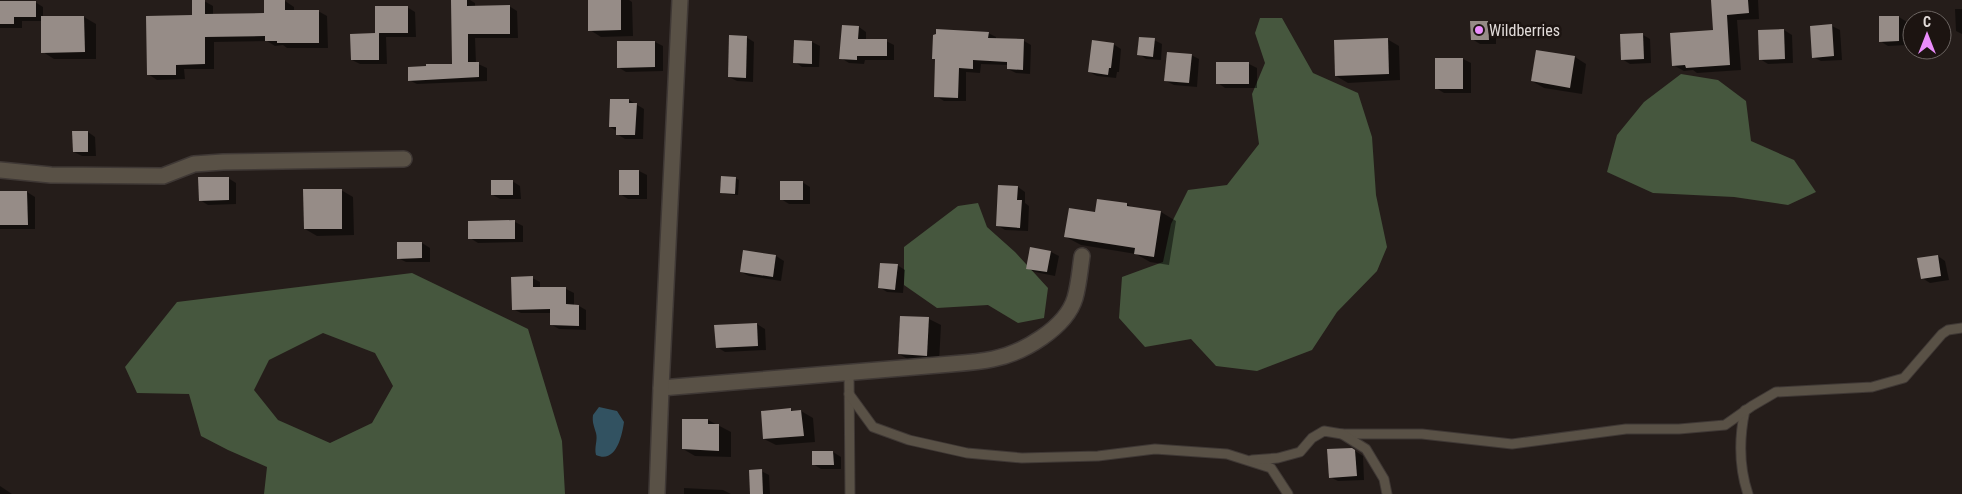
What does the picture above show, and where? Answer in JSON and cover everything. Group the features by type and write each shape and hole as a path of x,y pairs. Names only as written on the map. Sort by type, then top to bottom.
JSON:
{"street":[{"path":"657,494 680,0"},
{"path":"0,170 51,175 163,176 194,164 404,159"},
{"path":"661,388 994,359 1021,349 1050,332 1064,320 1075,298 1082,256"}],"lane":[{"path":"1247,461 1278,458 1300,452 1312,438 1324,431 1342,434 1422,434 1512,444 1626,429 1679,429 1725,425 1745,410 1776,392 1872,386 1904,378 1942,334 1948,330 1962,328"},
{"path":"849,372 850,494"},
{"path":"849,394 873,427 909,440 967,453 1022,458 1098,456 1155,449 1227,454 1271,468 1288,494"},
{"path":"1745,410 1740,430 1743,477 1748,494"},
{"path":"1342,434 1366,450 1384,479 1387,494"}],"green space":[{"path":"1260,18 1282,18 1313,73 1358,93 1372,137 1376,195 1387,247 1377,271 1337,312 1312,350 1257,371 1216,366 1191,339 1145,347 1119,318 1122,277 1163,262 1171,224 1188,190 1227,185 1259,144 1252,94 1265,63 1255,33"},
{"path":"1681,74 1718,80 1746,101 1751,141 1794,160 1816,192 1788,205 1734,197 1653,193 1607,172 1617,135 1644,102"},
{"path":"978,203 987,227 1015,252 1048,288 1044,318 1018,323 988,305 937,308 904,285 904,247 958,206"},
{"path":"412,273 528,329 562,441 565,494 264,494 267,467 201,436 189,394 137,393 125,367 177,302","holes":["323,333 375,353 393,386 372,423 330,443 278,420 254,390 269,360"]}],"water":[{"path":"599,407 617,411 624,422 617,447 609,456 603,457 596,455 595,449 596,436 593,415"}],"building":[{"path":"192,0 205,0 205,14 264,13 264,0 285,0 285,10 319,10 319,43 277,43 277,41 265,41 265,36 205,37 205,64 176,65 176,75 147,75 146,16 192,15"},
{"path":"451,0 467,0 467,6 510,5 510,34 468,34 468,62 479,62 479,77 408,81 408,67 426,66 426,64 452,64"},
{"path":"588,0 621,0 621,30 588,31"},
{"path":"1711,0 1748,0 1749,13 1727,15 1730,65 1686,68 1685,65 1672,66 1670,33 1713,30"},
{"path":"0,1 36,1 36,17 14,17 14,24 0,24"},
{"path":"375,6 408,6 408,33 379,33 379,60 351,60 350,34 375,33"},
{"path":"41,16 84,16 85,52 41,53"},
{"path":"1879,16 1899,16 1899,41 1879,42"},
{"name":"Wildberries","path":"1470,21 1488,21 1489,40 1471,40"},
{"path":"1832,24 1834,56 1812,58 1810,26"},
{"path":"842,25 859,26 858,39 887,39 887,56 857,56 857,60 839,59"},
{"path":"936,29 989,32 988,38 1024,39 1023,70 1007,69 1007,62 973,60 973,69 959,68 958,98 934,97 935,59 932,59 933,35 936,34"},
{"path":"1784,29 1785,59 1759,60 1758,30"},
{"path":"1643,33 1644,59 1621,60 1620,34"},
{"path":"729,35 747,36 746,78 728,77"},
{"path":"1139,37 1155,38 1153,57 1137,55"},
{"path":"1388,38 1389,74 1335,76 1334,40"},
{"path":"794,40 812,41 812,64 793,63"},
{"path":"1092,40 1114,43 1111,68 1109,68 1108,75 1088,72"},
{"path":"617,41 655,41 655,67 617,68"},
{"path":"1536,50 1575,56 1570,88 1531,81"},
{"path":"1167,52 1192,54 1189,83 1164,81"},
{"path":"1435,58 1463,58 1463,89 1435,89"},
{"path":"1216,62 1249,62 1249,84 1216,84"},
{"path":"610,99 629,99 629,103 637,103 635,135 616,135 616,127 609,127"},
{"path":"72,131 88,131 88,152 73,152"},
{"path":"619,170 639,170 639,195 619,195"},
{"path":"721,176 736,177 735,194 720,193"},
{"path":"198,177 229,177 229,200 199,201"},
{"path":"491,180 513,180 513,195 491,195"},
{"path":"780,181 803,181 803,200 780,200"},
{"path":"998,185 1018,186 1017,200 1022,200 1020,228 996,226"},
{"path":"303,189 342,189 342,229 304,229"},
{"path":"0,191 27,191 28,225 0,225"},
{"path":"1097,199 1127,203 1127,206 1161,211 1154,257 1134,254 1135,248 1064,237 1069,208 1095,212"},
{"path":"515,220 515,239 468,239 468,221"},
{"path":"397,242 422,242 422,258 397,259"},
{"path":"1030,247 1051,251 1047,272 1026,269"},
{"path":"743,250 776,255 773,277 740,272"},
{"path":"1938,255 1941,276 1921,279 1917,258"},
{"path":"880,263 898,264 895,290 878,288"},
{"path":"533,276 533,287 566,287 566,304 579,305 579,326 550,325 550,309 512,310 511,277"},
{"path":"900,316 929,317 927,356 898,354"},
{"path":"757,323 758,346 716,348 714,325"},
{"path":"791,408 791,411 801,410 804,436 763,439 761,411"},
{"path":"682,419 708,419 708,424 719,424 719,451 682,449"},
{"path":"1352,448 1355,450 1357,476 1329,478 1327,449"},
{"path":"812,451 833,451 834,465 812,465"},
{"path":"762,469 763,494 750,494 749,470"}],"place":[{"name":"Wildberries","path":"1479,30"}]}
